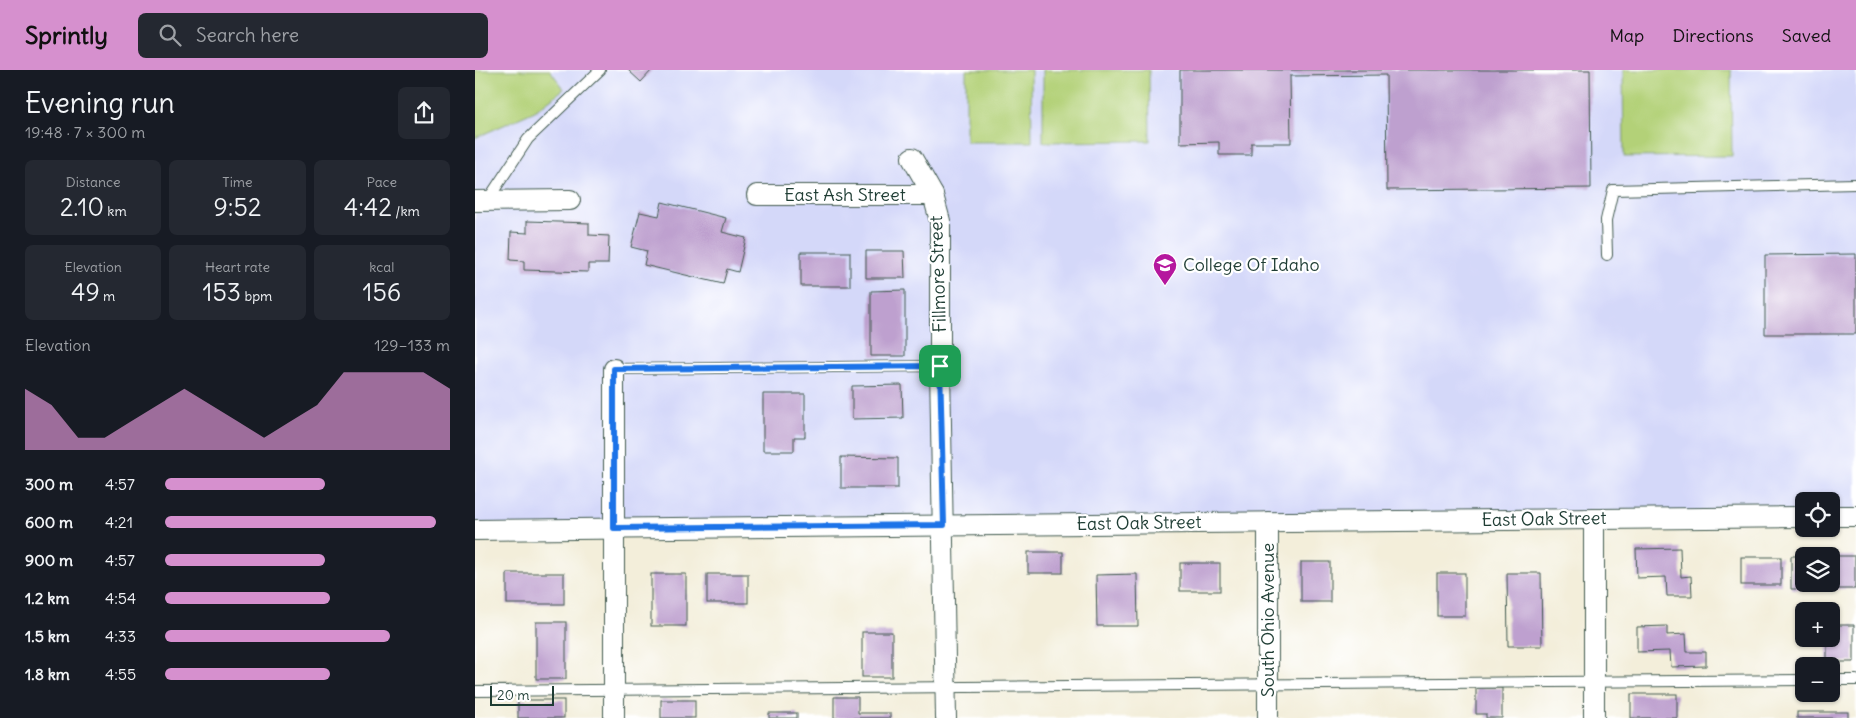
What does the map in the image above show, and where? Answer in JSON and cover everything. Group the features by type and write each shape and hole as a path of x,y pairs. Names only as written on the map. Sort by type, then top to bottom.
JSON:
{"street":[{"name":"Fillmore Street","path":"912,158 933,194 940,221 940,366 946,718"},
{"name":"East Ash Street","path":"757,195 933,194"},
{"path":"481,201 571,200"},
{"path":"614,369 614,718"},
{"path":"1840,516 1856,516"},
{"name":"East Oak Street","path":"475,530 1795,517"},
{"path":"1594,519 1594,718"},
{"name":"South Ohio Avenue","path":"1268,522 1268,718"}],"lane":[{"path":"481,201 528,139 600,70"},
{"path":"1607,255 1606,220 1613,190 1856,184"},
{"path":"614,369 940,366"},
{"path":"475,691 1268,686 1795,680"},
{"path":"1840,680 1856,680"}],"shaded area":[{"name":"College Of Idaho","path":"475,70 1856,70 1856,516 1840,516 1840,492 1795,492 1795,517 475,530"}],"green space":[{"path":"475,70 550,70 564,89 535,111 475,138"},
{"path":"966,70 1031,70 1032,142 966,142"},
{"path":"1043,70 1149,70 1150,141 1043,142"},
{"path":"1623,70 1731,70 1732,156 1624,157"}],"building":[{"path":"628,70 652,70 641,82"},
{"path":"1180,70 1590,70 1591,188 1387,190 1386,75 1290,76 1291,143 1251,143 1251,155 1219,155 1219,142 1180,143"},
{"path":"662,202 726,218 722,232 746,238 738,272 727,269 723,284 644,265 647,251 631,247 640,212 659,216"},
{"path":"527,221 589,223 589,235 609,236 608,264 588,264 588,272 524,270 524,261 510,260 511,232 527,233"},
{"path":"866,251 904,251 905,278 866,278"},
{"path":"801,252 850,252 850,286 801,286"},
{"path":"1856,254 1856,334 1765,334 1765,255"},
{"path":"905,290 905,356 871,356 871,291"},
{"path":"902,385 903,418 852,419 852,386"},
{"path":"763,394 805,394 805,437 794,437 794,451 763,451"},
{"path":"841,457 898,458 898,488 841,488"},
{"path":"1680,548 1681,577 1691,576 1692,596 1667,596 1666,577 1637,578 1636,549"},
{"path":"1028,552 1063,552 1063,573 1028,573"},
{"path":"1791,556 1795,556 1795,589 1791,589"},
{"path":"1840,556 1855,556 1855,589 1840,589"},
{"path":"1741,557 1781,557 1781,585 1741,585"},
{"path":"1301,562 1330,562 1330,602 1301,602"},
{"path":"1180,563 1220,563 1220,591 1180,591"},
{"path":"507,573 564,573 564,604 507,604"},
{"path":"1437,573 1465,573 1465,616 1437,616"},
{"path":"1507,573 1541,573 1542,646 1508,646"},
{"path":"651,574 686,574 686,626 651,626"},
{"path":"707,574 748,574 748,603 707,603"},
{"path":"1137,574 1138,626 1097,626 1096,575"},
{"path":"536,622 566,622 566,679 536,679"},
{"path":"1840,625 1854,625 1854,662 1840,662 1840,657 1827,657 1827,647 1840,647"},
{"path":"1667,626 1667,635 1686,634 1687,652 1706,652 1706,666 1671,667 1670,651 1637,652 1637,627"},
{"path":"862,632 892,632 892,677 862,677"},
{"path":"1476,688 1502,688 1502,718 1486,718 1486,714 1476,714"},
{"path":"1631,694 1677,694 1677,718 1631,718"},
{"path":"834,697 858,697 858,713 890,713 890,718 834,718"},
{"path":"518,700 564,700 564,718 518,718"},
{"path":"661,700 695,700 695,718 661,718"},
{"path":"1797,712 1848,712 1848,718 1797,718"},
{"path":"769,713 797,713 797,718 769,718"}],"place":[{"name":"College Of Idaho","path":"1165,286"}],"route":[{"path":"940,366 944,525 614,528 614,369 940,366"}]}
